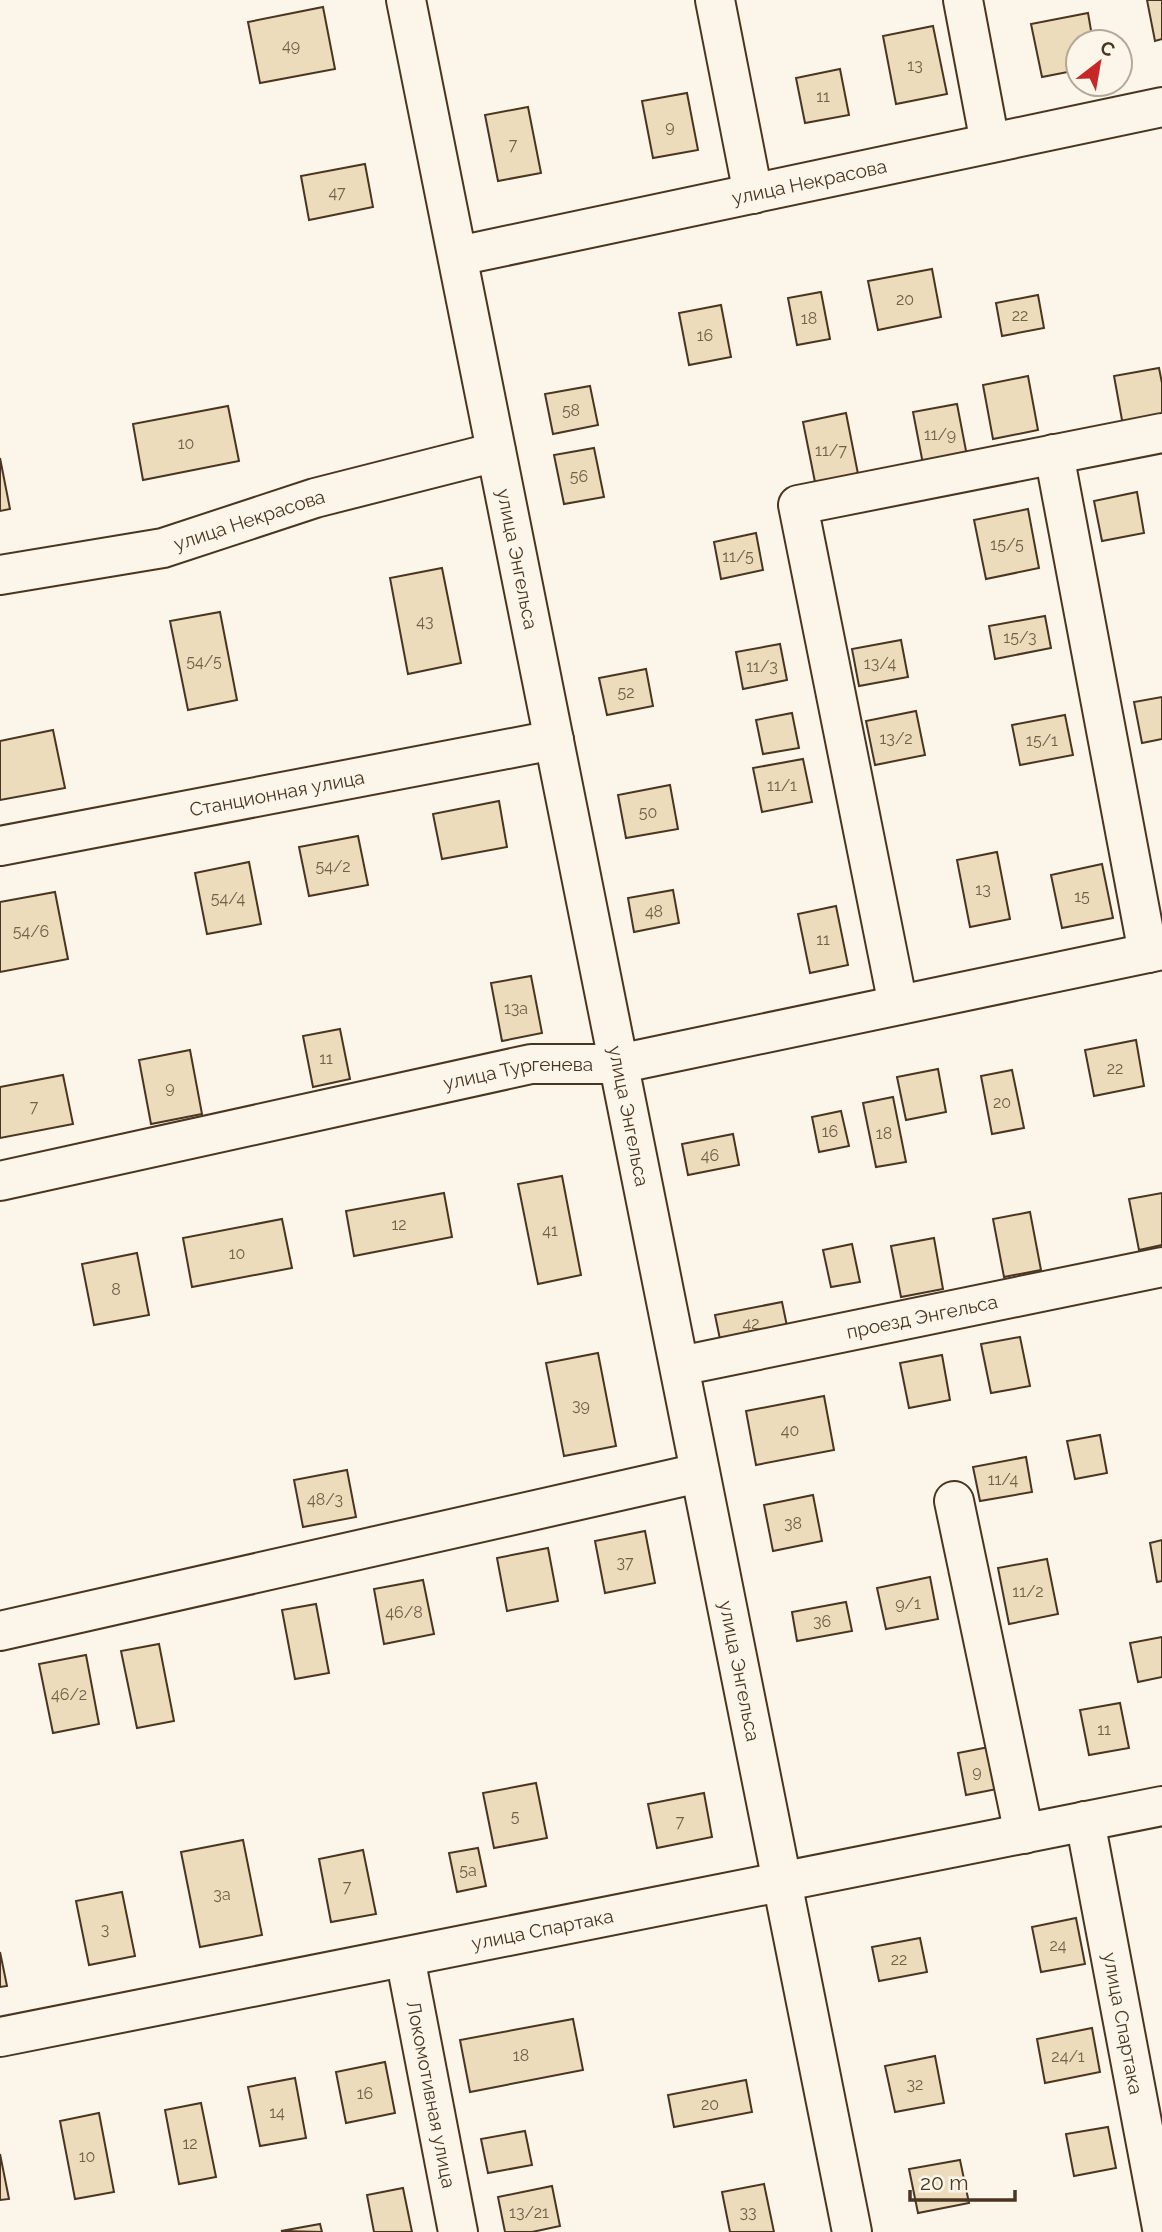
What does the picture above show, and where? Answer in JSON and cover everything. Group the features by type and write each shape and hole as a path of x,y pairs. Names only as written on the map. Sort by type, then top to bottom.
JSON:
{"street":[{"name":"улица Энгельса","path":"406,0 852,2232"},
{"path":"715,0 753,194"},
{"path":"963,0 990,143"},
{"name":"улица Некрасова","path":"458,257 1162,107"},
{"path":"898,1005 798,505 1162,433"},
{"name":"улица Некрасова","path":"0,575 163,548 315,498 496,452"},
{"path":"1054,454 1155,952"},
{"name":"Станционная улица","path":"0,846 554,740"},
{"name":"улица Тургенева","path":"0,1181 531,1064 618,1063 1155,952"},
{"name":"проезд Энгельса","path":"680,1366 1162,1268"},
{"path":"0,1631 699,1473"},
{"path":"954,1501 1024,1834"},
{"name":"улица Спартака","path":"0,2037 1162,1806"},
{"name":"улица Спартака","path":"1086,1821 1162,2228"},
{"name":"Локомотивная улица","path":"405,1957 458,2232"}],"building":[{"path":"1147,0 1162,0 1162,39 1155,41"},
{"path":"323,7 335,69 260,83 248,22"},
{"path":"1088,13 1091,28 1064,28 1064,73 1042,77 1031,24"},
{"path":"933,26 947,94 896,104 883,36"},
{"path":"840,69 849,115 805,123 796,78"},
{"path":"687,93 698,150 653,158 642,101"},
{"path":"528,107 541,173 498,181 485,115"},
{"path":"365,164 373,207 309,220 301,176"},
{"path":"932,269 941,317 878,330 868,281"},
{"path":"821,292 830,339 797,345 788,298"},
{"path":"1038,295 1044,328 1002,336 996,303"},
{"path":"721,305 731,357 689,365 679,313"},
{"path":"1159,368 1162,383 1162,423 1124,431 1114,376"},
{"path":"1028,376 1038,430 993,439 983,385"},
{"path":"590,386 598,425 553,434 545,394"},
{"path":"957,404 967,456 923,464 913,412"},
{"path":"228,406 239,461 143,480 133,424"},
{"path":"846,413 859,479 816,487 803,422"},
{"path":"594,448 604,497 564,504 554,455"},
{"path":"0,458 10,509 0,511"},
{"path":"1137,492 1144,533 1102,541 1094,501"},
{"path":"1028,509 1039,568 986,579 974,520"},
{"path":"756,533 763,570 721,579 714,542"},
{"path":"442,568 461,663 408,674 390,578"},
{"path":"220,612 237,700 188,710 170,621"},
{"path":"1045,616 1051,648 995,659 989,626"},
{"path":"901,640 908,677 859,686 852,649"},
{"path":"780,644 787,680 743,689 736,652"},
{"path":"646,669 653,706 607,715 599,678"},
{"path":"1162,697 1162,739 1142,743 1134,702"},
{"path":"916,711 925,755 875,765 866,721"},
{"path":"792,713 799,748 763,754 756,720"},
{"path":"1065,715 1073,755 1020,765 1012,725"},
{"path":"53,730 65,788 0,800 0,741"},
{"path":"803,759 812,802 762,812 753,768"},
{"path":"670,785 678,829 626,838 618,795"},
{"path":"499,801 507,847 442,859 433,814"},
{"path":"358,836 368,885 309,896 299,847"},
{"path":"997,852 1010,919 970,927 957,860"},
{"path":"249,862 261,924 207,934 195,873"},
{"path":"1102,864 1113,918 1062,928 1051,875"},
{"path":"673,890 679,923 634,932 628,898"},
{"path":"55,892 68,959 0,972 0,902"},
{"path":"836,906 848,965 810,973 798,914"},
{"path":"531,976 542,1033 502,1041 491,983"},
{"path":"340,1029 350,1079 313,1087 303,1036"},
{"path":"1136,1040 1144,1086 1094,1096 1085,1050"},
{"path":"190,1050 202,1114 151,1124 139,1060"},
{"path":"938,1069 946,1112 906,1120 897,1077"},
{"path":"1012,1070 1024,1128 992,1134 981,1076"},
{"path":"63,1075 73,1124 0,1138 0,1087"},
{"path":"893,1097 906,1162 876,1167 863,1103"},
{"path":"841,1111 849,1146 819,1152 812,1117"},
{"path":"733,1134 739,1165 688,1175 682,1144"},
{"path":"562,1176 581,1275 538,1284 518,1184"},
{"path":"444,1193 452,1237 354,1256 346,1211"},
{"path":"1162,1193 1162,1245 1139,1250 1129,1199"},
{"path":"1030,1212 1041,1270 1004,1277 993,1219"},
{"path":"282,1219 292,1268 192,1287 183,1238"},
{"path":"934,1238 943,1289 901,1297 891,1246"},
{"path":"852,1244 860,1282 831,1287 823,1250"},
{"path":"137,1253 149,1315 94,1325 82,1264"},
{"path":"782,1302 788,1331 721,1344 715,1315"},
{"path":"1020,1337 1030,1386 991,1393 981,1344"},
{"path":"598,1353 616,1446 564,1456 546,1363"},
{"path":"942,1355 950,1400 909,1408 900,1363"},
{"path":"824,1396 834,1450 756,1465 746,1411"},
{"path":"1100,1435 1107,1473 1075,1479 1067,1441"},
{"path":"1026,1457 1032,1492 980,1501 973,1467"},
{"path":"347,1470 356,1517 303,1527 294,1480"},
{"path":"813,1495 822,1541 773,1551 764,1505"},
{"path":"645,1531 655,1583 605,1593 595,1541"},
{"path":"1162,1540 1162,1581 1157,1582 1150,1543"},
{"path":"548,1548 558,1601 507,1611 497,1558"},
{"path":"1047,1559 1058,1614 1009,1624 998,1568"},
{"path":"930,1577 938,1619 886,1629 877,1588"},
{"path":"423,1580 434,1634 384,1644 374,1589"},
{"path":"846,1602 852,1631 797,1641 792,1612"},
{"path":"316,1604 329,1673 295,1679 282,1610"},
{"path":"1162,1637 1162,1677 1138,1682 1130,1643"},
{"path":"159,1644 174,1721 137,1728 121,1651"},
{"path":"86,1655 99,1724 53,1733 39,1664"},
{"path":"1120,1703 1129,1748 1089,1755 1080,1710"},
{"path":"989,1747 997,1789 966,1795 958,1753"},
{"path":"536,1783 547,1838 494,1848 483,1793"},
{"path":"704,1793 712,1837 657,1848 648,1804"},
{"path":"243,1840 262,1935 200,1947 181,1852"},
{"path":"478,1848 486,1886 457,1892 449,1853"},
{"path":"363,1850 376,1914 331,1922 319,1859"},
{"path":"122,1892 135,1956 89,1965 76,1901"},
{"path":"1076,1918 1085,1964 1041,1972 1032,1927"},
{"path":"920,1938 927,1972 879,1981 872,1947"},
{"path":"0,1952 7,1986 0,1987"},
{"path":"573,2019 583,2070 470,2092 460,2040"},
{"path":"1092,2028 1100,2072 1045,2083 1037,2039"},
{"path":"935,2056 944,2103 895,2112 885,2066"},
{"path":"385,2062 395,2113 346,2123 336,2072"},
{"path":"295,2078 306,2138 260,2146 248,2087"},
{"path":"746,2080 752,2112 674,2127 668,2095"},
{"path":"201,2103 216,2177 179,2184 165,2110"},
{"path":"99,2113 114,2192 75,2199 60,2121"},
{"path":"1108,2127 1116,2168 1074,2176 1066,2134"},
{"path":"525,2131 532,2165 488,2173 481,2139"},
{"path":"0,2154 9,2199 0,2200"},
{"path":"960,2160 969,2203 918,2213 909,2169"},
{"path":"764,2184 774,2232 730,2232 722,2192"},
{"path":"552,2186 560,2226 532,2232 505,2232 498,2197"},
{"path":"403,2188 412,2232 374,2232 367,2195"},
{"path":"320,2224 322,2232 281,2231"}]}
